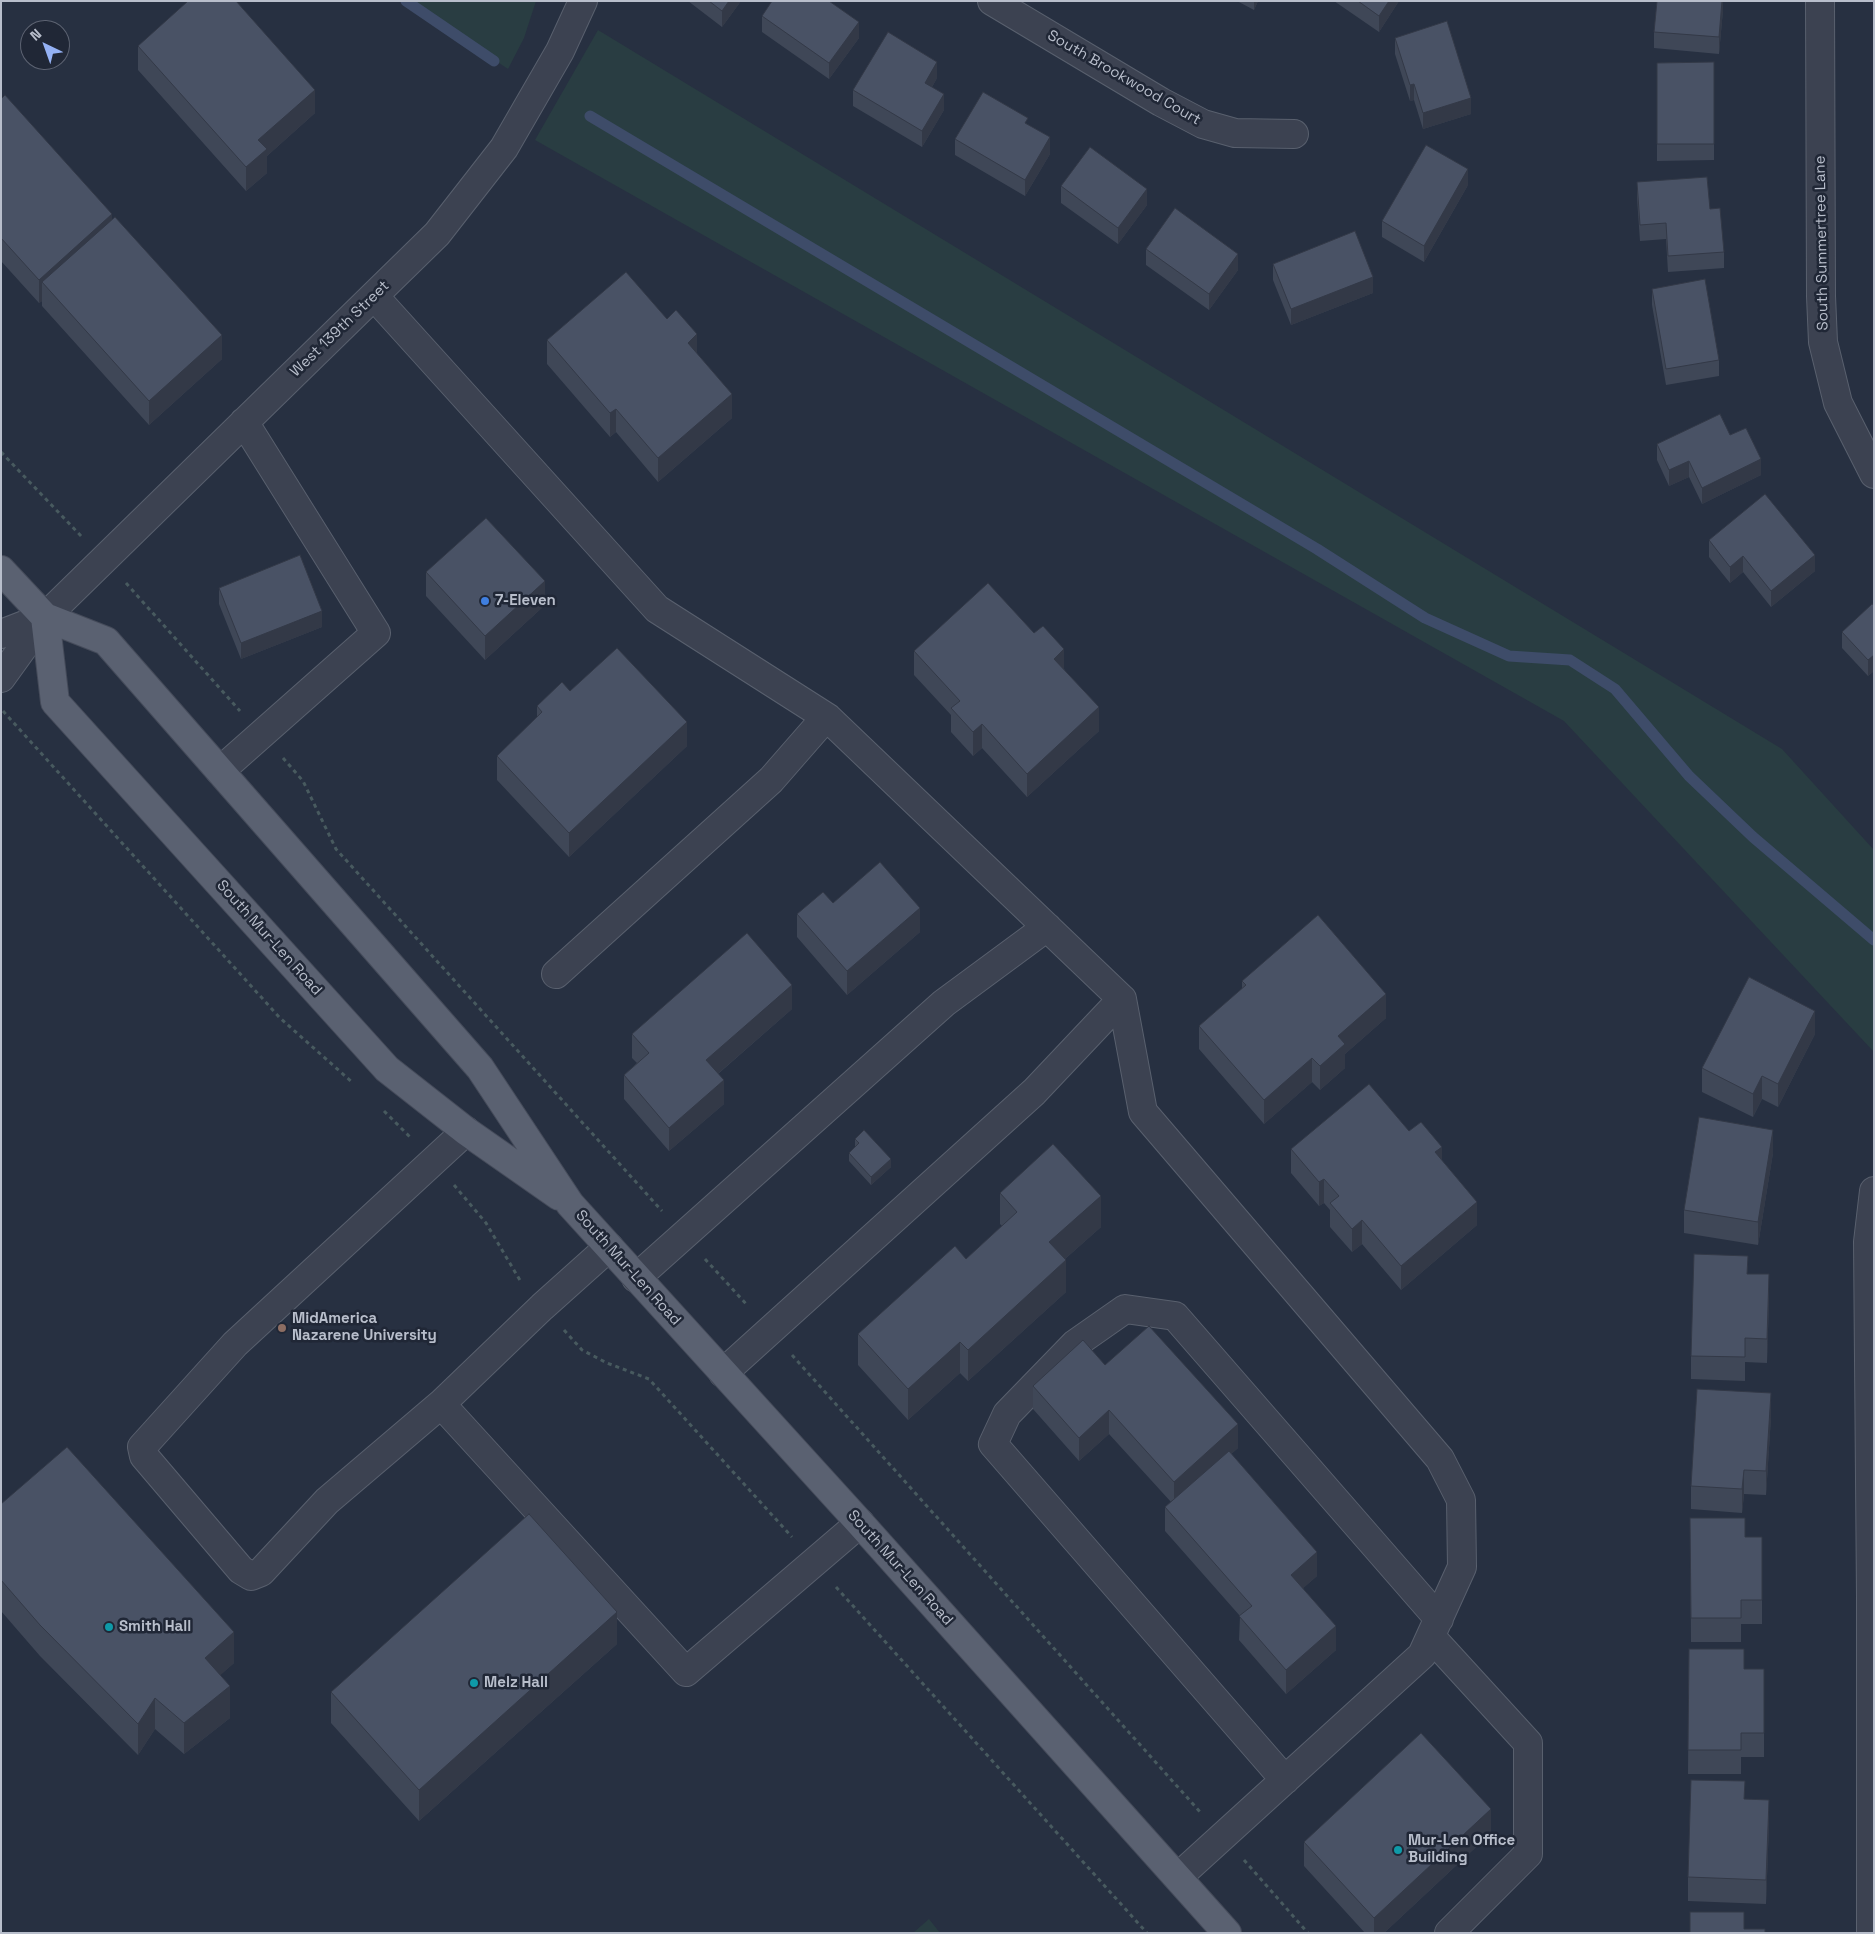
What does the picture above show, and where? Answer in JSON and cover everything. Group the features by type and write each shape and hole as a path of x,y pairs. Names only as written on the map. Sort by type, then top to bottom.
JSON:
{"main road":[{"name":"South Mur-Len Road","path":"1,570 45,617 106,641 480,1068 570,1204 860,1523 1228,1933"},
{"name":"South Mur-Len Road","path":"45,617 55,702 387,1069 466,1131 570,1204"}],"street":[{"name":"West 139th Street","path":"45,617 438,234 504,148 560,51 583,1"},
{"name":"South Brookwood Court","path":"992,1 1161,102 1203,124 1235,133 1294,134"},
{"name":"South Summertree Lane","path":"1820,1 1821,296 1823,342 1838,403 1874,474"},
{"path":"374,296 657,609 826,717 1122,1000 1143,1112 1440,1459 1460,1500 1462,1567 1422,1655 1178,1877"},
{"path":"220,771 376,633 244,422"},
{"path":"1,634 45,617"},
{"path":"1,678 45,617"},
{"path":"556,974 771,780 826,717"},
{"path":"636,1278 944,1003 1047,927"},
{"path":"723,1373 1034,1092 1122,1000"},
{"path":"466,1131 235,1344 142,1447 144,1456 240,1570 251,1576 261,1572 327,1502 441,1404 542,1307 609,1247"},
{"path":"1871,1933 1873,1597 1868,1242 1874,1191"},
{"path":"1285,1780 994,1444 1007,1414 1076,1344 1125,1309 1176,1316 1528,1743 1528,1854 1449,1933"},
{"path":"441,1404 686,1672 860,1523"}],"path":[{"path":"1,452 73,527"},
{"path":"132,591 303,781 336,849 1308,1933"}],"green space":[{"path":"406,1 536,1 524,38 508,69"},
{"path":"598,30 1782,749 1874,850 1874,1052 1564,721 535,140"},
{"path":"929,1919 940,1933 913,1933"}],"building":[{"path":"188,1 236,1 315,90 258,140 267,149 246,167 138,46"},
{"path":"709,1 729,1 722,11"},
{"path":"772,1 829,1 859,22 829,63 762,16"},
{"path":"1358,1 1389,1 1379,16"},
{"path":"1657,1 1722,1 1719,37 1654,32"},
{"path":"1447,21 1471,98 1423,113 1414,84 1410,85 1395,38"},
{"path":"888,32 937,62 925,83 944,94 922,131 853,90"},
{"path":"1714,62 1714,144 1657,144 1657,63"},
{"path":"983,92 1028,118 1025,123 1050,137 1025,180 955,139"},
{"path":"5,95 112,214 39,280 1,238 1,99"},
{"path":"1426,145 1468,169 1424,246 1382,221"},
{"path":"1090,147 1147,189 1118,228 1061,186"},
{"path":"1707,177 1710,209 1720,208 1724,252 1668,256 1666,223 1640,225 1637,182"},
{"path":"1175,208 1238,254 1209,294 1146,249"},
{"path":"115,217 222,335 149,401 42,282"},
{"path":"1355,231 1373,277 1291,309 1273,264"},
{"path":"626,272 667,319 676,310 697,334 688,343 732,394 658,458 616,409 610,413 547,340"},
{"path":"1705,279 1719,360 1666,369 1652,289"},
{"path":"1720,414 1730,435 1746,428 1761,459 1702,488 1689,461 1669,470 1657,444"},
{"path":"1765,494 1815,555 1771,591 1743,556 1730,567 1709,540"},
{"name":"7-Eleven","path":"486,518 545,581 485,636 426,572"},
{"path":"300,555 322,611 241,643 219,588"},
{"path":"988,583 1034,633 1043,626 1064,649 1054,659 1099,707 1027,774 982,724 973,732 951,708 960,701 914,651"},
{"path":"1872,604 1874,605 1874,655 1868,660 1842,632"},
{"path":"617,648 687,722 569,833 497,756 542,712 537,706 562,682 570,691"},
{"path":"880,862 920,908 847,971 797,914 823,892 833,903"},
{"path":"1318,915 1386,994 1338,1036 1345,1044 1320,1066 1312,1058 1264,1100 1199,1026 1246,985 1242,981"},
{"path":"747,933 792,985 706,1060 724,1080 669,1128 624,1075 649,1053 632,1034"},
{"path":"1749,977 1815,1011 1778,1084 1762,1076 1753,1094 1702,1068"},
{"path":"1369,1084 1409,1131 1421,1122 1442,1147 1435,1152 1477,1202 1401,1266 1362,1220 1352,1229 1330,1203 1339,1196 1324,1179 1319,1182 1291,1149"},
{"path":"1699,1117 1773,1130 1758,1222 1684,1210"},
{"path":"864,1130 891,1159 871,1177 849,1153 859,1143 855,1139"},
{"path":"1053,1144 1101,1196 1049,1242 1066,1260 968,1350 960,1342 908,1389 858,1334 955,1246 966,1259 1017,1212 1000,1193"},
{"path":"1694,1254 1748,1256 1747,1274 1769,1274 1767,1339 1745,1338 1745,1357 1691,1356"},
{"path":"1149,1326 1238,1424 1174,1482 1109,1410 1079,1438 1033,1386 1083,1340 1105,1365"},
{"path":"1697,1389 1771,1393 1766,1471 1744,1470 1742,1489 1691,1486"},
{"name":"Smith Hall","path":"67,1447 234,1632 205,1658 230,1686 184,1723 155,1698 138,1724 40,1625 1,1580 1,1504"},
{"path":"1229,1451 1317,1552 1291,1575 1336,1626 1286,1670 1239,1616 1252,1606 1165,1507"},
{"name":"Melz Hall","path":"529,1514 617,1612 419,1790 331,1692"},
{"path":"1690,1518 1745,1518 1745,1537 1762,1537 1762,1600 1741,1600 1741,1618 1691,1618"},
{"path":"1689,1649 1744,1649 1744,1669 1764,1669 1764,1733 1741,1733 1741,1750 1688,1750"},
{"name":"Mur-Len Office Building","path":"1421,1733 1491,1809 1374,1918 1304,1842"},
{"path":"1691,1780 1745,1781 1744,1799 1769,1800 1766,1880 1688,1877"},
{"path":"1690,1912 1744,1912 1744,1929 1765,1929 1765,1933 1690,1933"}],"waterway":[{"path":"406,1 494,61"},
{"path":"590,116 1317,549 1425,618 1509,656 1570,660 1615,689 1689,776 1753,837 1874,940"}],"place":[{"name":"7-Eleven","path":"485,601"},
{"name":"MidAmerica Nazarene University","path":"282,1328"},
{"name":"Smith Hall","path":"109,1627"},
{"name":"Melz Hall","path":"474,1683"},
{"name":"Mur-Len Office Building","path":"1398,1850"}]}
